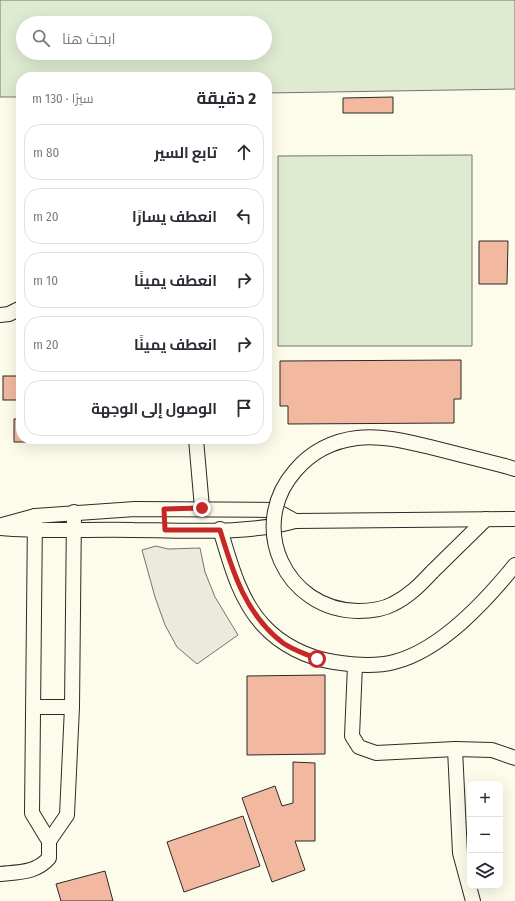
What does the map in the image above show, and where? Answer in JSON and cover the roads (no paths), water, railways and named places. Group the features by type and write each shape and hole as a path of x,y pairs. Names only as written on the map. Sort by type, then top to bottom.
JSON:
{"street":[{"path":"0,315 9,314 16,310"},
{"path":"486,519 412,593 392,605 369,611 346,611 322,604 300,589 287,573 277,552 273,520 277,500 288,478 303,462 318,450 334,443 357,438 390,437 510,467"},
{"path":"196,444 202,508"},
{"path":"0,525 35,516 74,512 202,508 275,510 295,522"},
{"path":"164,509 165,530"},
{"path":"49,841 67,815 72,707 74,512"},
{"path":"0,874 25,872 42,865 49,858 49,841 32,813 35,516"},
{"path":"0,528 34,531 220,530 272,528 295,522 515,519"},
{"path":"220,530 235,577 246,601 263,625 284,644 317,659 354,665 394,662 421,652 444,637 460,623 501,583 515,565"},
{"path":"354,665 352,736 359,747 376,753 455,749 492,750 515,758"},
{"path":"34,707 72,707"},
{"path":"455,749 460,853 473,901"}]}
